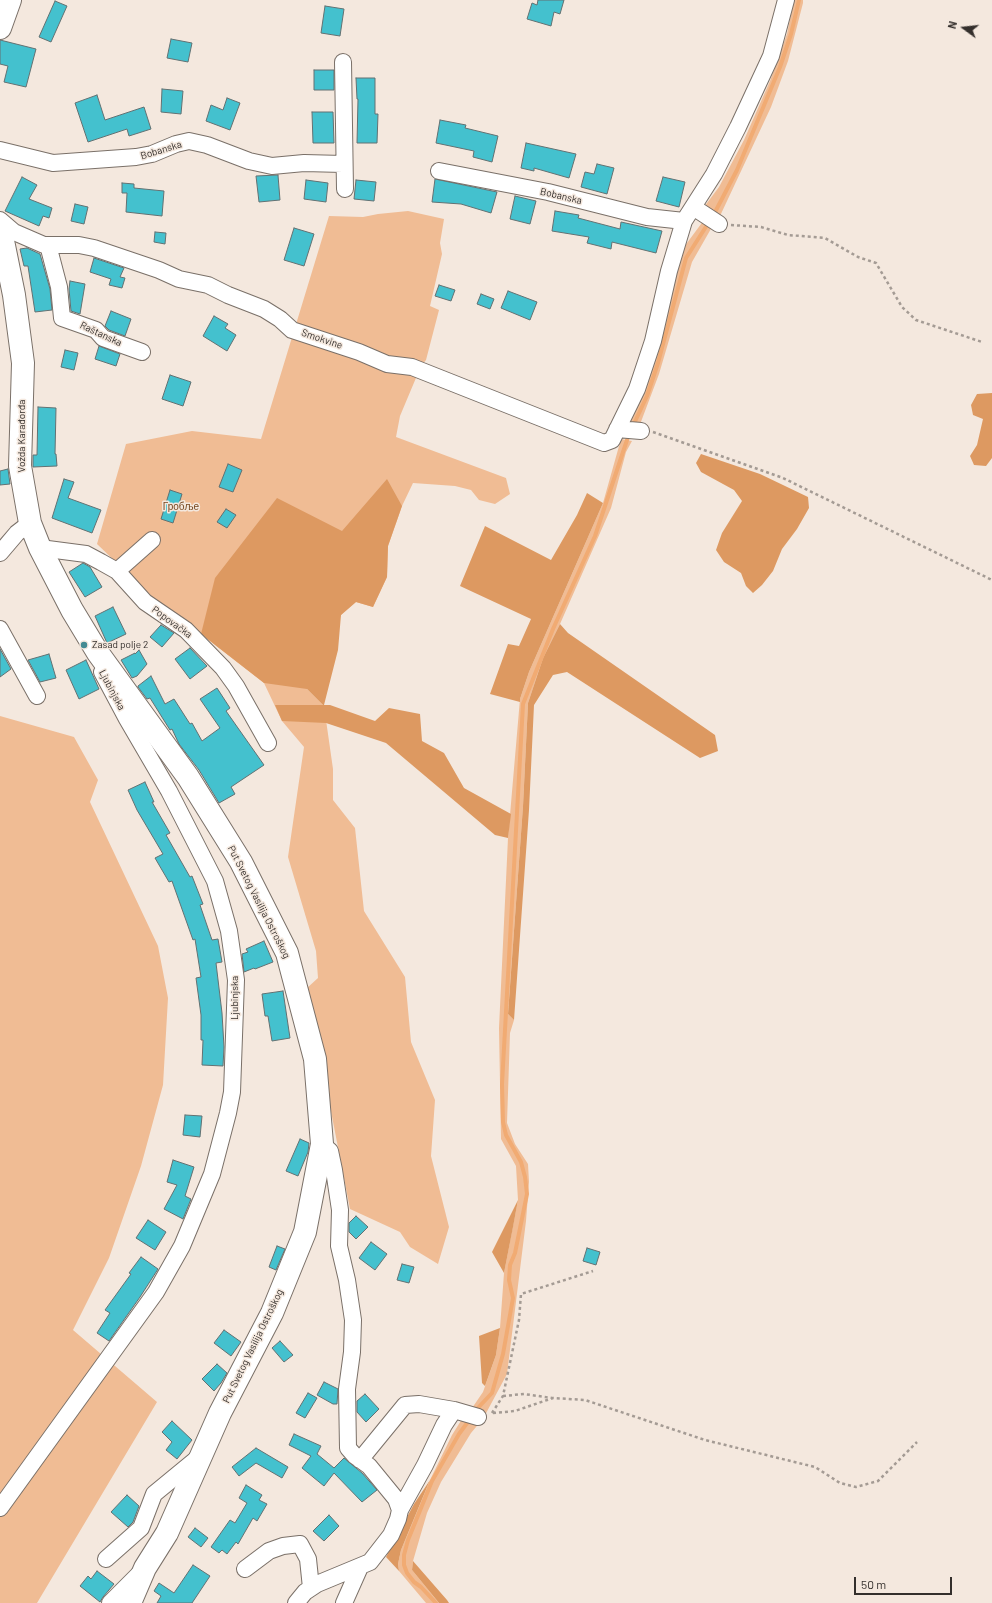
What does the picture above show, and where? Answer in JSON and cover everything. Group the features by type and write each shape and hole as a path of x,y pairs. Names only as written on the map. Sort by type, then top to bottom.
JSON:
{"street":[{"path":"641,430 620,429 637,389 653,341 669,271 684,221 718,168 772,56 786,0"},
{"path":"0,28 7,4"},
{"path":"343,62 343,164 345,189"},
{"name":"Bobanska","path":"0,150 53,163 136,157 152,154 176,144 189,141 207,144 249,161 272,166 304,163 343,164"},
{"name":"Bobanska","path":"439,171 548,192 647,217 684,221"},
{"path":"693,207 719,224"},
{"name":"Smokvine","path":"0,220 14,232 44,245 79,245 94,248 152,267 179,279 208,286 228,296 264,309 280,319 292,330 359,352 387,364 412,367 604,443 612,440 620,429"},
{"name":"Vožda Karađorđa","path":"0,226 14,295 23,363 20,466 30,523 40,548 72,610 98,653"},
{"name":"Raštanska","path":"48,245 59,286 62,318 96,330 103,338 142,352"},
{"path":"0,553 17,533 30,523"},
{"path":"117,571 152,540"},
{"name":"Popovačka","path":"40,548 86,554 117,571 145,602 186,630 223,668 236,686 268,743"},
{"path":"0,629 37,696"},
{"name":"Put Svetog Vasilija Ostroškog","path":"98,653 192,784 241,862 287,953 315,1059 322,1144 305,1232 272,1313 220,1414 167,1533 145,1568 130,1603"},
{"name":"Ljubinjska","path":"0,1508 132,1327 156,1292 182,1246 212,1174 232,1092 236,980 229,931 215,881 169,791 104,676 97,660 98,653"},
{"path":"322,1144 330,1151 334,1170 340,1210 339,1246 346,1274 352,1320 352,1352 347,1389 348,1448 360,1460 369,1466 396,1499 400,1510"},
{"path":"360,1460 405,1405 419,1404 486,1415"},
{"path":"296,1603 305,1592 311,1588 338,1574 370,1562 391,1535 400,1510 425,1465 444,1425 454,1410"},
{"path":"106,1558 141,1528 154,1494 202,1454"},
{"path":"245,1569 269,1551 283,1546 300,1544 308,1559 311,1588"},
{"path":"344,1603 360,1567"},
{"path":"110,1603 145,1568"}],"path":[{"path":"719,224 761,227 788,235 825,238 858,257 876,263 902,307 916,320 982,342"},
{"path":"641,430 652,431 783,478 992,580"},
{"path":"486,1415 503,1396 519,1320 521,1294 593,1271"},
{"path":"503,1396 524,1394 552,1398 585,1400 705,1440 816,1467 840,1483 856,1487 878,1481 917,1442"},
{"path":"486,1415 515,1411 552,1398"}],"green space":[{"path":"794,0 803,0 803,3 788,61 771,107 720,216 704,207 719,187 744,140 770,81 787,34"},
{"name":"Гробље","path":"408,211 444,219 440,243 442,254 430,306 439,310 426,360 421,366 400,416 396,437 506,478 510,494 495,504 479,500 471,490 455,486 413,483 402,506 388,546 387,577 373,607 356,602 341,615 307,689 324,706 333,769 333,800 355,828 364,911 405,977 411,1042 435,1100 431,1156 449,1227 438,1264 410,1247 400,1232 350,1209 307,988 318,978 316,951 288,857 304,747 282,721 264,683 201,634 167,611 97,544 126,444 192,431 261,439 329,216 363,217"},
{"path":"704,220 712,227 692,262 659,374 639,427 626,425 684,247"},
{"path":"621,439 632,441 626,452 611,508 560,624 543,658 528,703 523,806 508,1014 514,1020 510,1033 507,1123 515,1144 528,1164 529,1182 526,1221 507,1374 484,1417 470,1411 483,1392 496,1355 500,1328 504,1273 518,1200 516,1166 501,1139 499,1028 508,838 520,699 529,672 603,503"},
{"path":"0,716 74,737 98,780 90,802 158,946 168,998 163,1085 141,1166 109,1258 73,1330 157,1402 37,1603 0,1603"},
{"path":"464,1416 481,1421 471,1433 441,1482 427,1513 413,1561 412,1570 439,1603 426,1603 399,1571 398,1564 401,1550 430,1480 452,1435"}],"shaded area":[{"path":"992,393 992,458 986,466 974,465 970,456 977,445 983,419 973,415 971,405 977,394"},
{"path":"701,454 760,474 808,497 809,508 797,529 782,549 773,571 762,585 753,593 746,586 741,573 724,562 716,550 722,533 742,501 734,490 701,472 696,463"},
{"path":"387,479 402,506 388,546 387,577 373,607 356,602 341,615 338,650 324,705 330,705 375,721 389,708 420,714 422,741 444,753 464,788 511,814 508,838 495,835 386,743 326,723 282,721 275,705 323,705 307,689 264,683 201,634 215,578 277,498 342,531"},
{"path":"587,493 603,503 529,672 520,702 490,694 508,644 519,646 531,619 460,586 485,526 551,560 577,515"},
{"path":"560,624 568,633 715,735 718,751 700,758 567,672 553,675 534,705 529,810 514,1020 508,1014 523,806 528,703 543,658"},
{"path":"518,1200 513,1227 504,1273 492,1252"},
{"path":"500,1328 496,1355 485,1386 482,1383 479,1336"},
{"path":"430,1480 401,1550 398,1564 399,1571 386,1557 414,1504"},
{"path":"413,1561 449,1603 439,1603 412,1570"}],"building":[{"path":"538,0 564,0 560,14 554,12 551,26 527,19 532,3 537,5"},
{"path":"55,1 67,6 51,42 39,37"},
{"path":"325,6 344,9 340,36 321,33"},
{"path":"171,39 192,43 188,62 167,58"},
{"path":"0,40 36,49 26,87 4,82 8,66 0,64"},
{"path":"314,70 334,70 334,90 314,90"},
{"path":"356,78 375,78 375,114 378,114 377,143 357,143 358,99"},
{"path":"162,89 183,91 181,114 161,112"},
{"path":"97,95 105,120 144,107 151,129 129,136 127,129 88,142 75,103"},
{"path":"227,98 240,103 230,130 206,121 211,105 223,110"},
{"path":"312,112 333,112 334,143 313,143"},
{"path":"440,120 466,125 465,128 498,136 492,162 473,157 474,151 436,143"},
{"path":"526,143 576,154 569,178 534,168 534,171 521,168"},
{"path":"597,164 614,168 607,194 581,187 585,172 594,174"},
{"path":"278,175 280,200 259,202 256,176"},
{"path":"22,177 37,185 29,199 52,208 49,218 43,216 39,226 5,211"},
{"path":"663,177 685,182 679,207 656,201"},
{"path":"435,179 497,192 491,213 461,204 432,202"},
{"path":"306,180 328,183 326,202 304,199"},
{"path":"356,180 376,182 374,201 354,199"},
{"path":"122,183 134,184 134,188 164,191 162,216 126,212 127,193 122,193"},
{"path":"515,196 536,201 530,224 510,219"},
{"path":"75,204 88,207 84,224 71,221"},
{"path":"555,211 579,215 578,218 620,229 621,222 662,231 656,253 612,242 611,249 587,243 589,237 552,231"},
{"path":"294,228 314,234 304,266 284,260"},
{"path":"155,232 166,233 165,244 154,242"},
{"path":"27,248 40,254 50,289 52,310 35,312 28,266 24,266 20,249"},
{"path":"94,258 124,268 120,277 125,278 122,288 109,285 111,279 90,272"},
{"path":"70,281 85,284 80,314 71,311 69,289"},
{"path":"439,285 455,290 451,301 435,296"},
{"path":"508,291 537,302 530,320 501,308"},
{"path":"481,294 494,299 490,309 477,304"},
{"path":"111,311 131,319 125,336 109,330 105,326"},
{"path":"214,316 228,324 225,328 236,335 227,351 203,336"},
{"path":"99,346 120,354 116,366 95,359"},
{"path":"65,350 78,353 74,370 61,367"},
{"path":"170,375 191,382 183,406 162,399"},
{"path":"38,407 56,408 55,454 57,466 33,467 33,455 37,455"},
{"path":"228,464 242,470 233,492 219,487"},
{"path":"8,469 10,484 0,485 0,471"},
{"path":"64,479 74,482 68,498 101,510 92,533 52,518"},
{"path":"170,490 182,494 173,523 161,519"},
{"path":"226,509 236,515 227,528 217,522"},
{"path":"83,563 90,567 102,587 85,597 69,572"},
{"path":"113,607 126,634 107,643 95,616"},
{"path":"161,625 174,633 162,647 150,637"},
{"path":"190,648 207,666 190,679 175,659"},
{"path":"0,649 11,669 0,677"},
{"path":"139,650 147,664 137,676 132,678 121,660 135,654"},
{"path":"49,654 56,678 40,682 28,660"},
{"path":"86,660 99,689 79,699 66,670"},
{"path":"151,676 165,704 174,699 190,724 192,723 202,741 220,728 200,699 217,688 230,708 226,711 264,765 231,787 235,794 219,803 199,770 179,744 172,729 170,730 150,698 147,699 138,687"},
{"path":"145,782 154,802 152,802 170,833 166,835 190,877 192,876 203,904 200,905 212,940 218,939 222,962 216,963 222,1013 224,1047 223,1066 202,1065 203,1040 201,1040 201,1015 196,978 201,977 195,939 193,940 172,881 169,882 155,858 163,854 137,810 128,790"},
{"path":"264,941 273,962 244,972 242,954 248,952 246,949"},
{"path":"283,991 290,1038 272,1041 268,1016 265,1016 262,994"},
{"path":"185,1115 202,1116 200,1137 183,1135"},
{"path":"300,1139 309,1143 308,1152 298,1176 286,1171"},
{"path":"173,1160 194,1167 185,1196 191,1199 183,1219 164,1209 177,1185 167,1182"},
{"path":"356,1216 368,1227 356,1239 349,1232 349,1223"},
{"path":"148,1220 166,1232 155,1250 136,1238"},
{"path":"371,1242 387,1254 375,1270 359,1258"},
{"path":"277,1246 285,1249 276,1270 269,1267"},
{"path":"587,1248 600,1252 596,1265 583,1261"},
{"path":"141,1257 158,1269 109,1341 97,1333 110,1313 105,1310 131,1274 129,1273"},
{"path":"402,1264 414,1267 409,1283 397,1280"},
{"path":"224,1330 241,1342 231,1356 214,1343"},
{"path":"280,1341 293,1355 284,1362 272,1348"},
{"path":"217,1364 227,1373 214,1391 202,1379"},
{"path":"324,1382 338,1389 337,1404 333,1404 317,1395"},
{"path":"308,1393 317,1398 305,1418 296,1413"},
{"path":"365,1394 379,1409 366,1422 357,1412 357,1401"},
{"path":"172,1421 192,1440 177,1459 166,1450 172,1442 162,1432"},
{"path":"294,1434 321,1446 317,1454 334,1468 344,1458 362,1473 377,1490 362,1502 334,1473 324,1486 302,1468 311,1456 289,1445"},
{"path":"256,1448 288,1467 282,1478 256,1463 239,1476 232,1467"},
{"path":"246,1485 262,1495 259,1500 267,1504 257,1521 253,1518 238,1544 236,1542 227,1554 222,1550 219,1553 211,1547 230,1520 235,1523 247,1503 239,1498"},
{"path":"127,1495 139,1506 133,1522 128,1527 111,1512"},
{"path":"329,1515 339,1526 324,1541 313,1531"},
{"path":"195,1528 208,1538 201,1547 188,1537"},
{"path":"193,1565 210,1576 192,1603 157,1603 161,1596 154,1591 159,1583 174,1593"},
{"path":"97,1571 114,1584 100,1602 80,1586 88,1576 91,1579"}],"waterway":[{"path":"713,216 737,170 780,67 791,34 799,0"},
{"path":"632,428 647,396 658,363 686,258 709,222"},
{"path":"475,1411 492,1393 503,1354 513,1298 509,1280 510,1265 515,1253 527,1194 521,1162 506,1135 503,1122 502,1084 523,704 553,629 595,536 629,434"},
{"path":"436,1603 421,1587 414,1582 407,1573 404,1565 404,1555 408,1540 432,1481 459,1434 470,1419"}],"place":[{"name":"Zasad polje 2","path":"84,645"}]}
